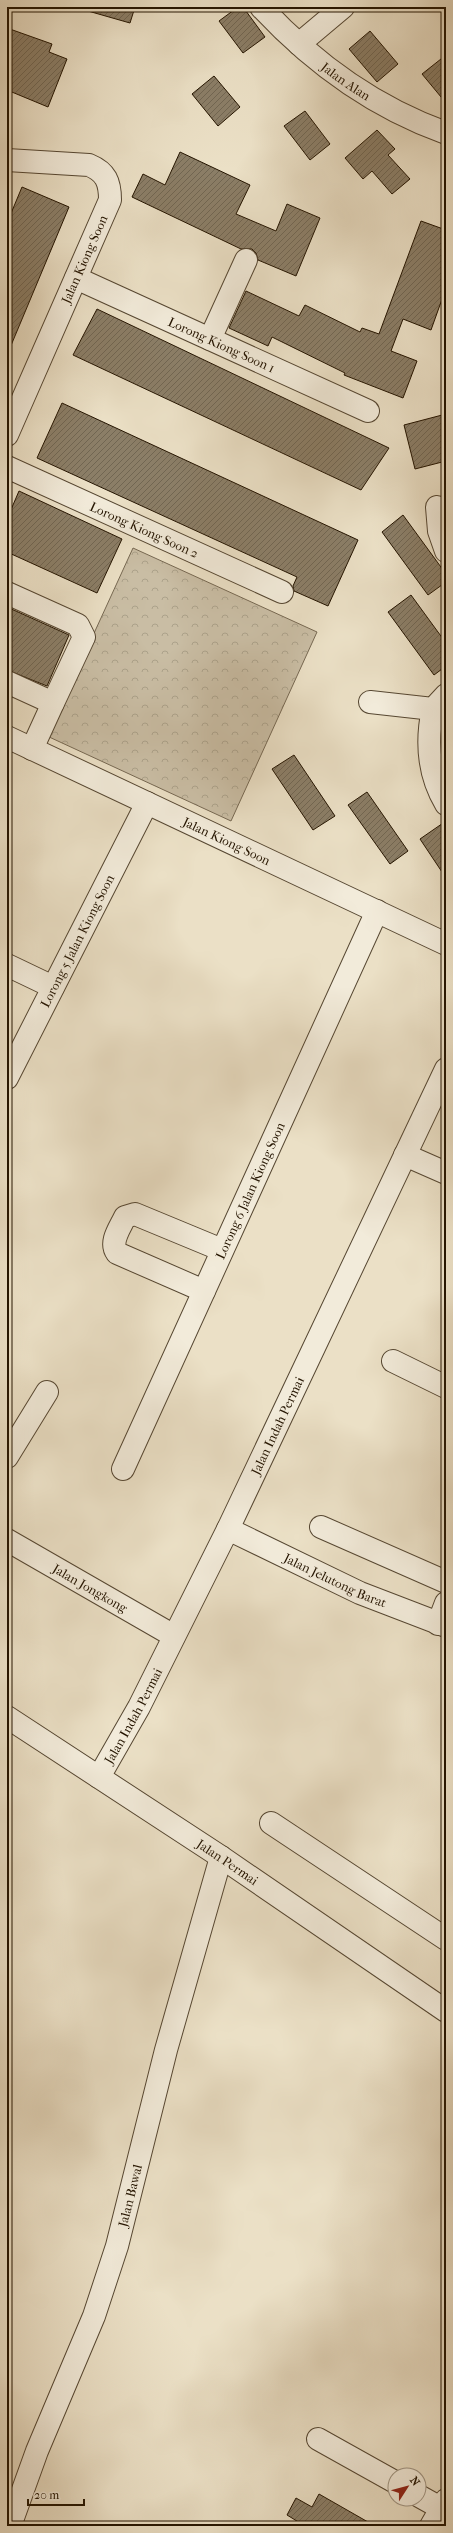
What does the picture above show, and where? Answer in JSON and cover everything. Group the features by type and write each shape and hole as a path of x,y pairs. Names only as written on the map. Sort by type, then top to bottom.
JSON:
{"street":[{"name":"Jalan Alan","path":"262,7 299,44 333,74 366,97 414,122 446,133"},
{"path":"299,44 343,7"},
{"name":"Jalan Kiong Soon","path":"7,160 89,165 99,170 107,178 110,188 110,200 7,435"},
{"path":"210,339 246,260"},
{"name":"Lorong Kiong Soon 1","path":"76,278 368,411"},
{"name":"Lorong Kiong Soon 2","path":"7,467 282,592"},
{"path":"437,507 439,531 446,551"},
{"path":"7,593 78,625 84,633 83,641 32,749"},
{"path":"7,682 53,703"},
{"path":"370,702 440,702 428,734 431,770 446,804"},
{"name":"Jalan Kiong Soon","path":"7,737 446,944"},
{"name":"Lorong 5 Jalan Kiong Soon","path":"7,1078 147,803"},
{"name":"Lorong 6 Jalan Kiong Soon","path":"123,1469 376,911"},
{"path":"7,965 53,987"},
{"name":"Jalan Indah Permai","path":"99,1777 139,1707 228,1529 446,1070"},
{"path":"405,1155 446,1173"},
{"path":"204,1291 117,1253 113,1248 113,1243 125,1217 135,1214 222,1250"},
{"path":"393,1361 446,1387"},
{"path":"7,1457 47,1392"},
{"path":"320,1527 446,1582"},
{"name":"Jalan Jelutong Barat","path":"228,1529 360,1593 442,1625"},
{"name":"Jalan Jongkong","path":"7,1540 174,1636"},
{"path":"442,1625 446,1603"},
{"name":"Jalan Permai","path":"7,1717 221,1856 446,2011"},
{"path":"271,1823 446,1939"},
{"name":"Jalan Bawal","path":"10,2526 37,2451 94,2316 117,2246 166,2050 221,1856"},
{"path":"318,2439 387,2478"},
{"path":"427,2501 441,2511"}],"green space":[{"path":"133,548 317,632 231,821 47,736"}],"building":[{"path":"89,7 135,7 130,23 88,11"},
{"path":"238,7 243,7 265,37 243,53 219,21"},
{"path":"7,28 52,44 49,52 67,59 48,107 7,90"},
{"path":"370,31 398,64 377,82 349,49"},
{"path":"446,55 446,103 422,74"},
{"path":"214,76 240,107 218,126 192,94"},
{"path":"305,111 330,144 310,160 284,126"},
{"path":"377,130 395,149 388,155 410,179 392,194 372,171 363,179 345,158"},
{"path":"180,152 250,185 236,214 276,231 287,204 320,218 296,276 258,260 256,253 252,249 241,249 132,197 143,174 165,185"},
{"path":"22,187 69,207 7,355 7,223"},
{"path":"421,221 446,230 446,288 431,330 403,319 391,351 417,361 403,398 344,375 345,373 272,337 268,346 229,328 246,291 299,316 305,305 360,332 362,328 379,334"},
{"path":"97,309 389,448 361,490 73,355"},
{"path":"62,403 358,540 328,606 294,591 293,586 297,577 37,458"},
{"path":"446,414 446,461 415,469 404,425"},
{"path":"19,491 122,539 97,593 7,552 7,519"},
{"path":"403,515 446,574 446,582 428,595 382,532"},
{"path":"411,595 446,643 446,666 434,675 388,612"},
{"path":"7,607 69,635 47,686 7,670"},
{"path":"294,755 335,816 313,830 272,769"},
{"path":"367,792 408,851 390,864 348,805"},
{"path":"446,821 446,878 420,839"},
{"path":"319,2494 375,2526 305,2526 287,2515 296,2498 312,2507"}]}
